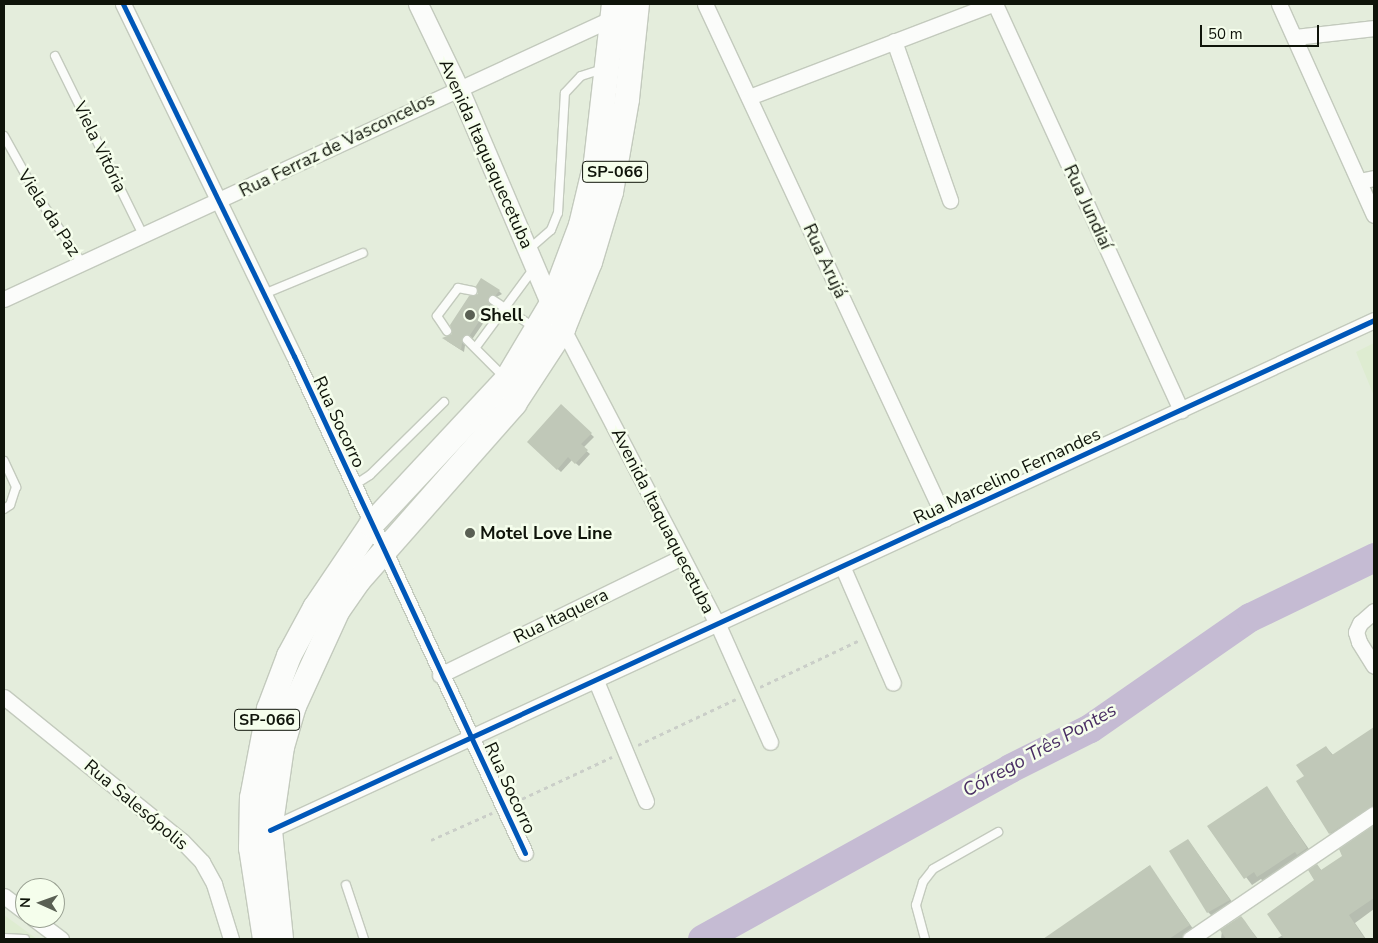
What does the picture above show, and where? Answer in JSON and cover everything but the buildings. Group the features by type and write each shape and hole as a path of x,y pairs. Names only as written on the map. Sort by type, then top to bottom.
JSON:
{"main road":[{"name":"SP-066","path":"264,939 252,848 252,806 270,709 289,656 316,608 371,525 507,379 552,305 581,226 596,162 608,67 629,7"},
{"name":"SP-066","path":"281,939 270,830 282,748 312,661 338,610 383,552 514,404 563,329 590,262 611,192 626,99 629,7"}],"street":[{"name":"Rua Socorro","path":"123,4 264,294 440,675 505,807 525,853"},
{"name":"Avenida Itaquaquecetuba","path":"418,4 458,87 552,305"},
{"name":"Rua Arujá","path":"705,4 945,519"},
{"path":"748,97 993,4"},
{"name":"Rua Jundiaí","path":"993,4 1181,411"},
{"path":"1279,4 1367,180 1374,215"},
{"name":"Rua Ferraz de Vasconcelos","path":"4,299 144,237 629,7"},
{"path":"1295,37 1374,28"},
{"path":"894,42 950,200"},
{"name":"Rua Marcelino Fernandes","path":"270,830 843,568 1374,320"},
{"name":"Avenida Itaquaquecetuba","path":"563,329 718,625 770,742"},
{"name":"Rua Itaquera","path":"440,675 682,557"},
{"path":"843,568 893,683"},
{"path":"1374,611 1360,623 1356,632 1359,642 1374,666"},
{"path":"596,681 646,801"},
{"name":"Rua Salesópolis","path":"4,697 182,841 202,862 214,884 231,939"},
{"path":"1190,939 1374,814"},
{"path":"4,896 15,904"},
{"path":"46,928 60,939"}],"lane":[{"name":"Viela Vitória","path":"55,56 144,237"},
{"path":"476,347 507,306 532,259 551,230 558,213 565,93 581,76 608,67"},
{"name":"Viela da Paz","path":"4,136 38,197 82,263"},
{"path":"264,294 363,253"},
{"path":"447,330 437,316 458,288 472,291"},
{"path":"493,300 507,306 537,329"},
{"path":"467,340 507,379"},
{"path":"353,486 370,475 444,402"},
{"path":"4,461 16,487 10,505 4,509"},
{"path":"925,939 916,904 923,882 933,869 998,832"},
{"path":"346,885 364,939"},
{"path":"4,938 25,939"}],"path":[{"path":"430,840 624,752 871,635"}],"shaded area":[{"path":"1374,343 1374,396 1356,352"},
{"path":"4,915 15,923 15,928 22,928 37,939 4,939"}],"waterway":[{"name":"Córrego Três Pontes","path":"702,939 1010,768 1090,728 1250,617 1374,557"}],"cycle path":[{"path":"123,4 294,356 525,853"},
{"path":"270,830 1374,320"}],"place":[{"name":"Shell","path":"470,315"},
{"name":"Motel Love Line","path":"470,533"}]}
